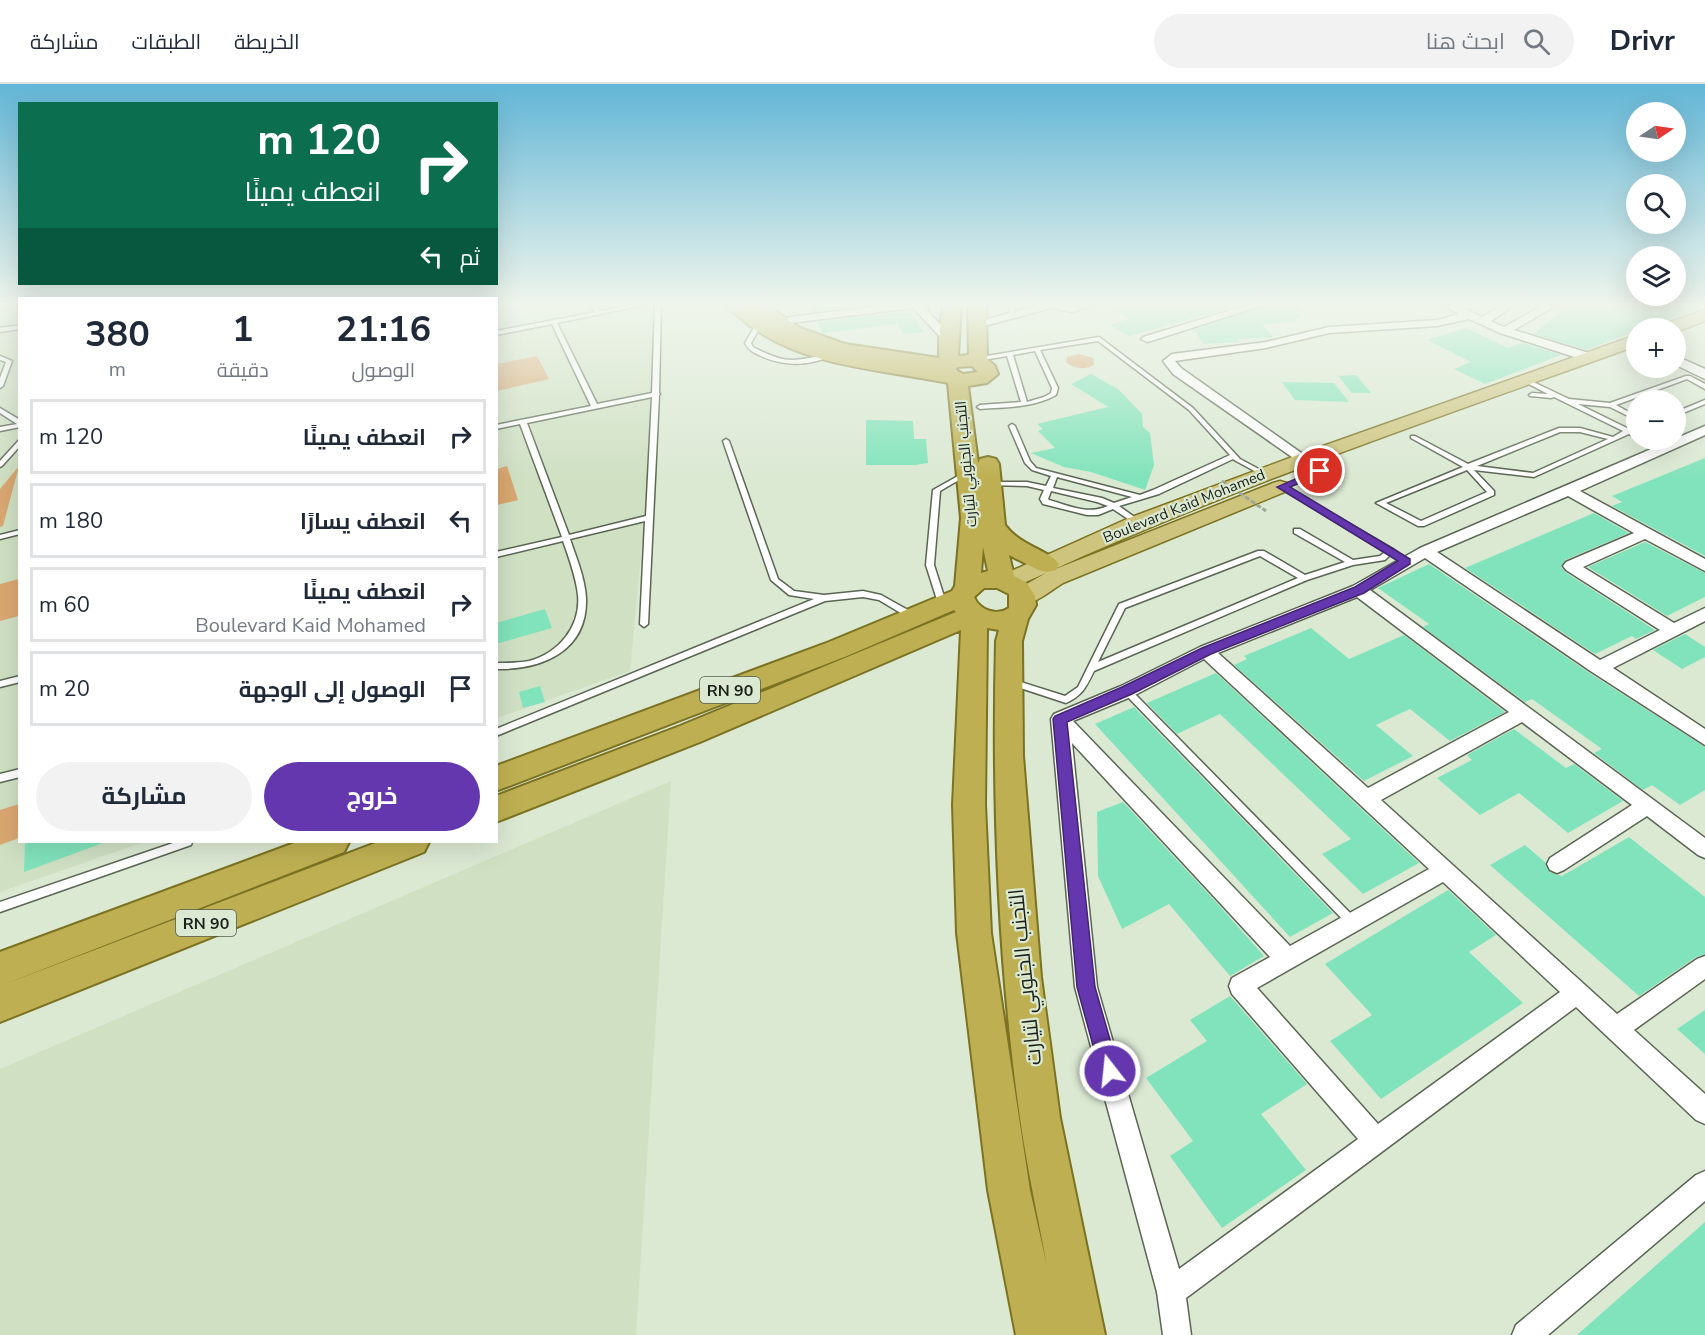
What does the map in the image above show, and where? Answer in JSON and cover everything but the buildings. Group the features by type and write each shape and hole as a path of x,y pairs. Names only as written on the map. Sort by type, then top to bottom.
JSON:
{"highway":[{"path":"879,361 953,371 978,366"},
{"path":"914,361 953,371"},
{"name":"التجنب الجنوبي لتيارت","path":"951,361 969,471 972,518 965,604 974,627 969,805 974,933 1009,1190 1039,1335"},
{"path":"978,361 980,407 995,548 1012,594"},
{"path":"994,526 1005,542 1014,549 1047,564"},
{"path":"988,579 1012,594 994,621 965,604 988,579"},
{"name":"التجنب الجنوبي لتيارت","path":"1012,594 1009,641 1008,756 1023,977 1040,1118 1082,1335"},
{"name":"RN 90","path":"498,778 838,649 915,617 965,604"},
{"name":"RN 90","path":"498,808 690,734 904,644 965,604"},
{"path":"904,644 942,642 954,646 959,651 971,681"},
{"name":"RN 90","path":"0,969 330,843"},
{"name":"RN 90","path":"0,1005 409,843"}],"main road":[{"name":"Boulevard Kaid Mohamed","path":"1012,594 1534,389 1581,361"},
{"name":"Boulevard Kaid Mohamed","path":"1012,594 1047,564 1137,523 1264,474 1302,460 1622,361"}],"street":[{"path":"1170,361 1177,371 1302,460"},
{"path":"1686,365 1705,375"},
{"path":"1686,440 1705,430"},
{"path":"1060,719 1127,691 1206,651 1359,590 1425,551 1665,450"},
{"path":"1568,490 1705,566"},
{"path":"1646,532 1571,566 1673,630"},
{"path":"1425,551 1705,738"},
{"path":"1359,590 1647,806 1702,844"},
{"path":"1598,668 1705,614"},
{"path":"1206,651 1705,1111"},
{"path":"1367,798 1523,713"},
{"path":"1060,719 1288,960"},
{"path":"1060,719 1086,987 1171,1292 1177,1335"},
{"path":"1557,864 1647,806"},
{"path":"1376,1141 1240,986 1446,870"},
{"path":"1616,1029 1705,966"},
{"path":"1171,1292 1577,993"},
{"path":"1526,1335 1705,1184"}],"lane":[{"path":"0,386 9,361"},
{"path":"573,361 595,407"},
{"path":"644,624 657,361"},
{"path":"776,361 800,361"},
{"path":"978,366 991,361"},
{"path":"1012,361 1024,403"},
{"path":"980,407 1024,403 1047,398 1055,391 1042,361"},
{"path":"1128,361 1191,409 1233,456 1264,474"},
{"path":"1613,407 1688,377 1705,387"},
{"path":"1534,389 1565,401 1613,407 1626,413"},
{"path":"1534,389 1626,430"},
{"path":"498,427 657,394"},
{"path":"1686,410 1705,402"},
{"path":"0,410 18,423"},
{"path":"498,666 512,668 541,661 560,651 573,634 580,617 582,598 566,537 523,422"},
{"path":"0,429 18,424"},
{"path":"1012,426 1029,465 1039,472 1139,497"},
{"path":"1413,437 1468,467 1491,493 1421,524 1380,503 1468,467 1559,430 1580,430 1614,439"},
{"path":"1468,467 1534,475 1626,435"},
{"path":"726,441 775,580 792,593 824,598 862,594 881,598 915,617"},
{"path":"0,465 18,443"},
{"path":"1054,476 1044,499 1051,505 1094,513 1161,490 1233,456"},
{"path":"965,604 930,565 937,490 969,471"},
{"path":"990,484 1027,484 1099,500 1114,506 1137,523"},
{"path":"1282,487 1406,561"},
{"path":"498,554 648,518"},
{"path":"0,537 18,530"},
{"path":"1297,531 1352,563"},
{"path":"1091,669 1304,578 1352,563 1382,558 1390,551"},
{"path":"1009,681 1066,700 1081,689 1122,606 1261,553 1304,578"},
{"path":"498,732 824,598"},
{"path":"0,684 18,680"},
{"path":"1127,691 1353,923"},
{"path":"0,778 18,774"},
{"path":"0,907 184,843"}],"path":[{"path":"1222,480 1266,511"}],"shaded area":[{"path":"0,361 18,361 18,843 141,843 0,892"},
{"path":"498,361 659,361 630,671 498,718"},
{"path":"540,361 549,379 498,391 498,364"},
{"path":"1093,361 1094,365 1080,368 1066,362"},
{"path":"507,466 518,500 498,505 498,469"},
{"path":"18,467 3,526 0,527 0,489"},
{"path":"18,579 18,616 0,621 0,584"},
{"path":"671,781 636,1335 0,1335 0,1069"},
{"path":"18,804 18,838 0,845 0,810"}],"route":[{"path":"1110,1071 1086,987 1060,719 1127,691 1206,651 1359,590 1406,561 1282,487 1320,471"}]}
